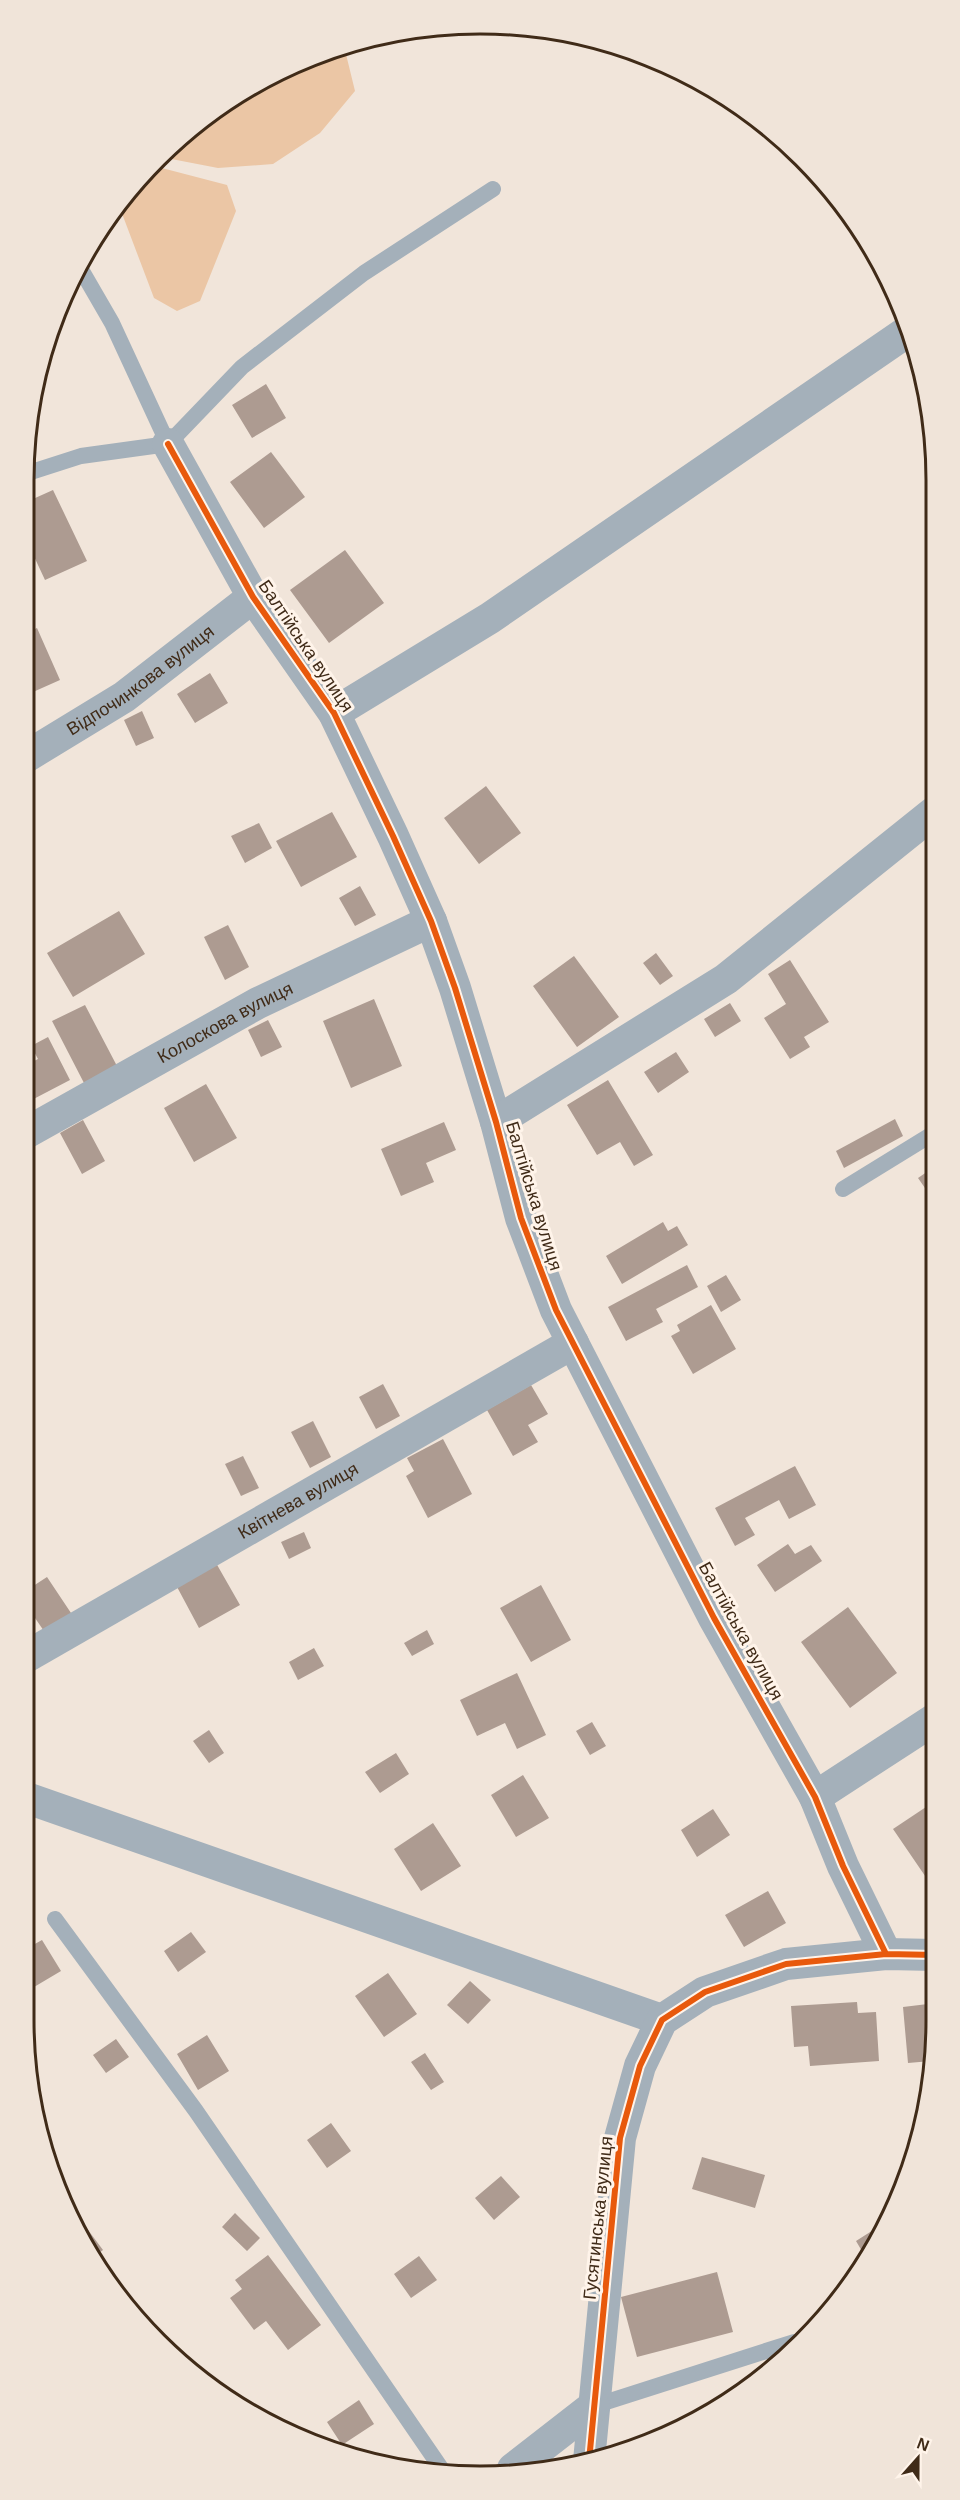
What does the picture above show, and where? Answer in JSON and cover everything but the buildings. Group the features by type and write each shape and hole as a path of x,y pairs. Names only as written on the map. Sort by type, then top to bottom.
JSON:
{"street":[{"path":"334,713 490,618 901,336"},
{"name":"Балтійська вулиця","path":"168,444 253,597 334,713 431,921 455,988 496,1122 521,1218 556,1310 714,1618 815,1797 843,1866 886,1954"},
{"name":"Відпочинкова вулиця","path":"34,752 124,697 253,597"},
{"path":"496,1122 726,979 926,819"},
{"name":"Колоскова вулиця","path":"34,1128 258,1003 431,921"},
{"name":"Квітнева вулиця","path":"34,1651 573,1343"},
{"path":"815,1797 926,1725"},
{"path":"34,1800 662,2020 705,1992 786,1964 886,1954 926,1955"},
{"name":"Гусятинська вулиця","path":"591,2451 620,2138 640,2066 662,2020"},
{"path":"520,2464 594,2406"}],"lane":[{"path":"34,471 81,456 168,444 242,367 364,273 493,189"},
{"path":"84,275 112,323 168,444"},
{"path":"843,1189 926,1138"},
{"path":"55,1919 196,2110 438,2464"},
{"path":"594,2406 784,2345"}],"shaded area":[{"path":"346,55 355,91 320,133 273,164 218,168 171,159 209,127 257,94 310,68"},
{"path":"162,168 227,185 236,211 200,301 177,311 154,298 123,215"}],"cycle path":[{"path":"168,444 253,597 334,713 393,836 431,921 455,988 496,1122 521,1218 556,1310 714,1618 815,1797 843,1866 886,1954"},
{"path":"590,2451 620,2138 640,2066 662,2020 705,1992 786,1964 886,1954 926,1955"}]}
